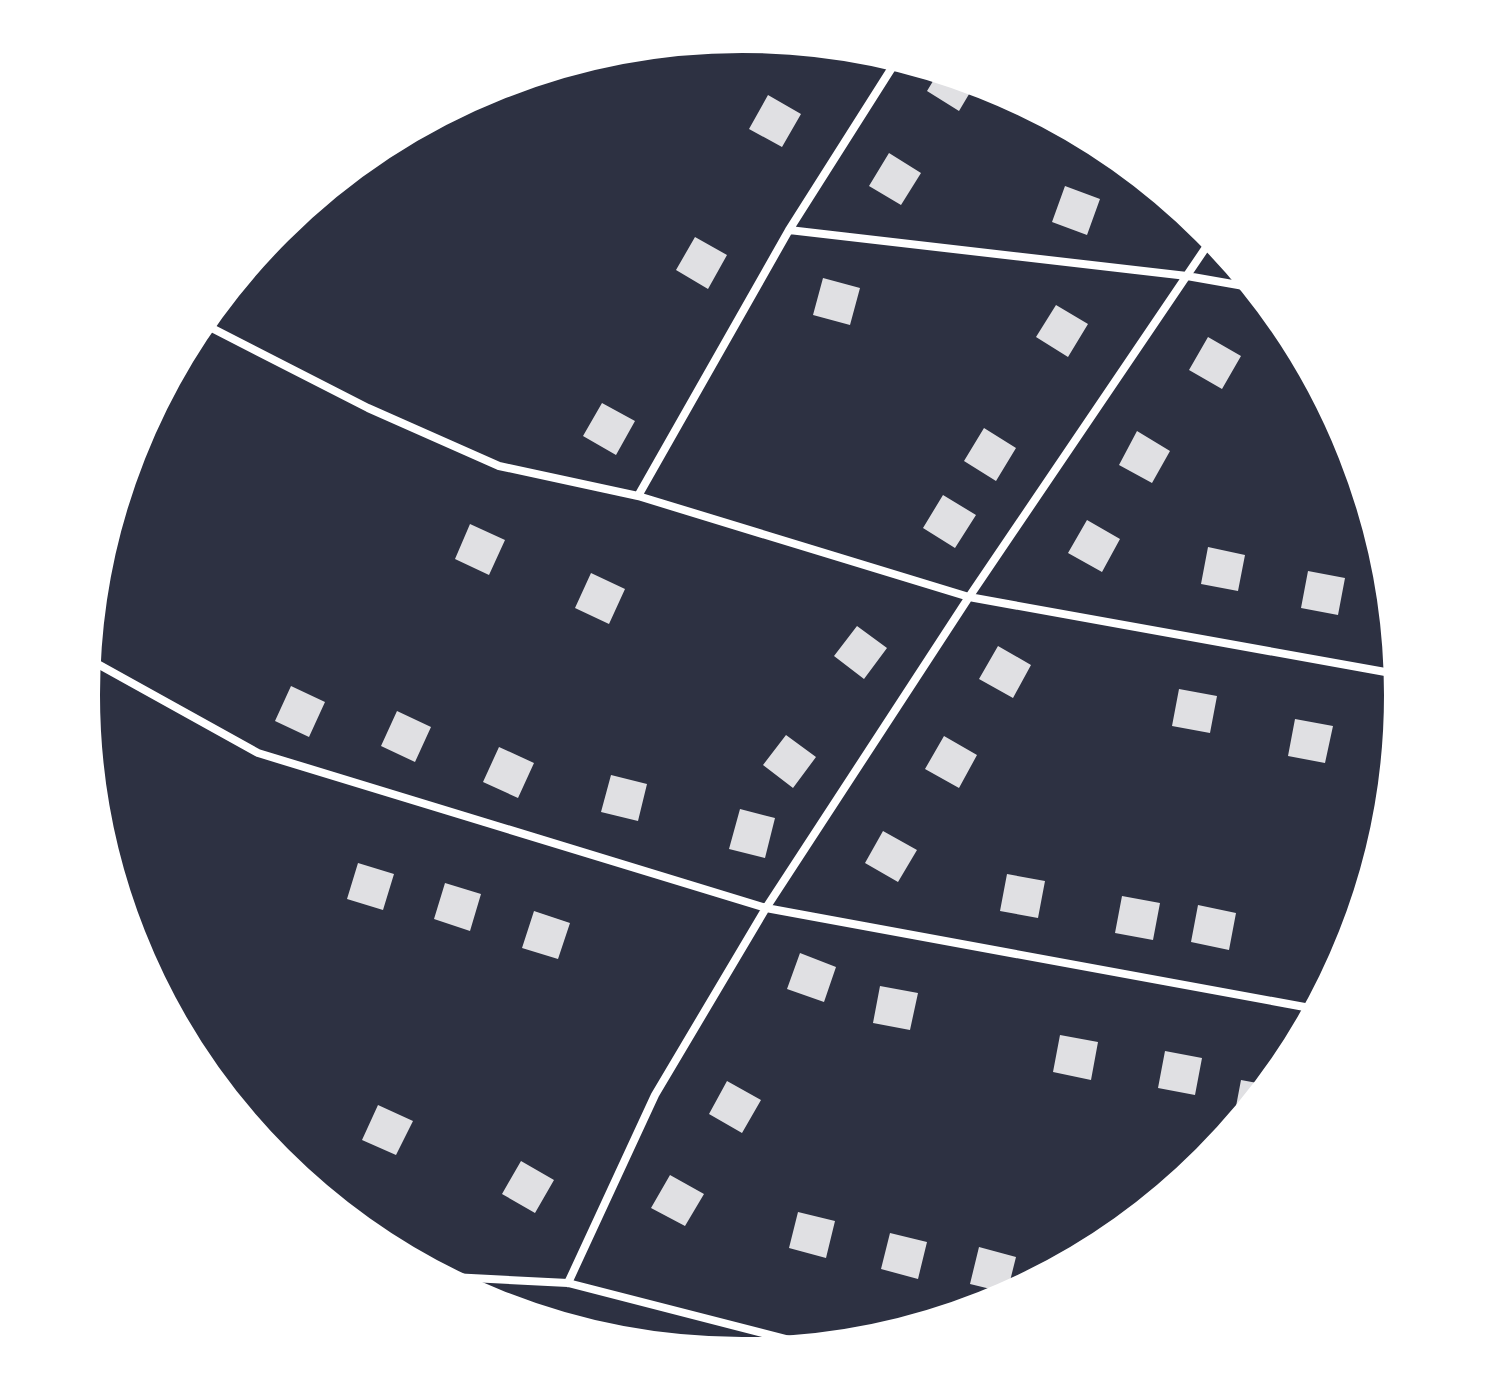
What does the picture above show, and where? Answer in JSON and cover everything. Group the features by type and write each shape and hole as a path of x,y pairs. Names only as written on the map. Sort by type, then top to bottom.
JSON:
{"street":[{"path":"638,496 789,230 893,66"},
{"path":"789,230 1187,276 1243,286"},
{"path":"568,1283 655,1095 766,908 969,597 1207,246"},
{"path":"210,327 368,408 499,466 638,496 969,597 1389,673"},
{"path":"96,663 258,753 766,908 1309,1008"},
{"path":"459,1277 568,1283 794,1341"}],"building":[{"path":"935,77 972,90 959,111 927,91"},
{"path":"768,95 801,114 782,147 749,129"},
{"path":"889,153 921,173 901,205 869,186"},
{"path":"1065,186 1100,199 1087,235 1052,222"},
{"path":"695,237 727,255 708,289 676,270"},
{"path":"823,278 860,288 850,325 813,315"},
{"path":"1056,305 1088,324 1068,357 1036,337"},
{"path":"1208,337 1241,356 1222,389 1189,370"},
{"path":"602,403 635,421 616,455 583,436"},
{"path":"984,428 1016,448 996,481 964,461"},
{"path":"1137,431 1170,451 1152,483 1119,465"},
{"path":"943,495 976,515 955,548 923,528"},
{"path":"1087,520 1120,539 1102,572 1068,553"},
{"path":"470,524 505,540 489,575 455,559"},
{"path":"1208,547 1245,555 1238,591 1201,584"},
{"path":"1308,571 1345,578 1338,615 1301,608"},
{"path":"591,573 625,589 609,624 575,608"},
{"path":"857,626 887,648 864,679 834,656"},
{"path":"998,646 1031,665 1013,698 979,679"},
{"path":"291,686 325,702 309,737 275,721"},
{"path":"1179,689 1217,696 1210,733 1172,726"},
{"path":"397,711 431,727 415,762 381,746"},
{"path":"1295,719 1333,726 1325,763 1288,756"},
{"path":"786,735 816,757 793,788 763,765"},
{"path":"944,736 977,755 959,788 925,769"},
{"path":"499,747 534,763 518,798 483,782"},
{"path":"611,775 647,784 638,821 601,812"},
{"path":"740,809 775,818 765,858 729,849"},
{"path":"883,831 917,850 898,882 865,863"},
{"path":"358,863 394,874 383,910 347,899"},
{"path":"1007,874 1045,881 1038,918 1000,911"},
{"path":"445,883 481,894 470,931 434,919"},
{"path":"1122,896 1160,903 1153,940 1115,933"},
{"path":"1198,905 1236,913 1229,950 1191,942"},
{"path":"534,911 570,923 558,959 522,948"},
{"path":"800,953 836,967 824,1002 787,989"},
{"path":"880,986 918,993 910,1030 873,1023"},
{"path":"1060,1035 1098,1042 1091,1080 1053,1072"},
{"path":"1165,1051 1202,1058 1195,1095 1158,1088"},
{"path":"1241,1080 1261,1084 1256,1090 1234,1116"},
{"path":"727,1081 761,1100 742,1133 709,1114"},
{"path":"378,1105 413,1121 396,1155 362,1140"},
{"path":"521,1161 554,1180 535,1213 502,1194"},
{"path":"670,1175 704,1194 685,1226 651,1208"},
{"path":"798,1212 835,1221 826,1258 789,1248"},
{"path":"890,1233 927,1242 918,1279 881,1269"},
{"path":"979,1247 1016,1257 1009,1285 997,1291 970,1284"}]}
